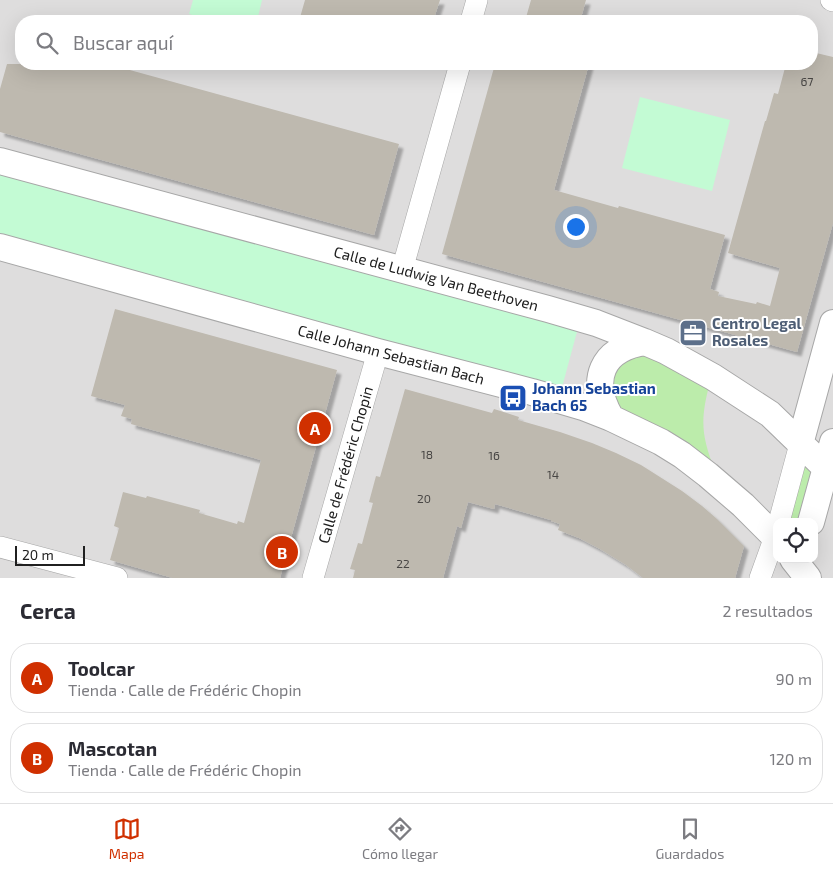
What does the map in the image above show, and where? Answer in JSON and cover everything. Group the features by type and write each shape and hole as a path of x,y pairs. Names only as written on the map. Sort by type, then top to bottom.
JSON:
{"street":[{"path":"473,15 477,0"},
{"path":"402,270 458,70"},
{"name":"Calle de Ludwig Van Beethoven","path":"0,161 596,323 645,342 728,385 770,414 829,471"},
{"name":"Calle Johann Sebastian Bach","path":"0,247 378,352 575,404 611,418 661,442 682,455 773,529"},
{"path":"781,518 833,323"},
{"path":"611,418 601,395 600,381 604,367 620,349 631,344 645,342"},
{"name":"Calle de Frédéric Chopin","path":"313,578 378,352"},
{"path":"812,518 829,471 833,442"},
{"path":"760,578 773,543"},
{"path":"0,546 117,578"}],"shaded area":[{"path":"0,0 833,0 833,578 0,578"}],"green space":[{"path":"193,0 262,0 258,15 189,14"},
{"path":"640,97 730,120 712,191 622,168"},
{"path":"0,169 578,328 561,391 0,237"},
{"path":"637,351 710,382 703,417 707,447 715,471 617,411 609,370"},
{"path":"804,460 814,470 804,518 788,518"}],"building":[{"path":"305,0 440,0 435,15 301,15"},
{"path":"531,0 586,0 582,15 527,15"},
{"path":"818,53 833,57 833,223 797,352 442,254 493,70 587,70 554,190 725,235 710,289 719,292 718,296 770,306 780,268 728,253 765,121 774,93 778,94 784,70 818,70"},
{"path":"7,64 15,64 15,70 130,70 399,144 374,235 0,132 0,89"},
{"path":"115,309 337,370 280,578 173,578 110,560 119,528 114,526 123,492 146,498 147,496 200,510 199,513 237,524 238,521 244,523 261,460 131,424 132,419 121,416 125,405 91,396"},
{"path":"405,389 492,413 494,409 519,417 518,420 592,443 641,465 702,506 744,546 735,578 643,578 600,549 558,530 560,524 551,520 495,504 494,509 468,502 461,528 457,526 443,578 353,578 355,570 350,569 358,543 362,544 373,503 369,502 376,476 380,477"}],"place":[{"name":"Centro Legal Rosales","path":"693,333"},
{"name":"Johann Sebastian Bach 65","path":"513,398"},
{"name":"Toolcar","path":"315,428"},
{"name":"Mascotan","path":"282,552"}]}
